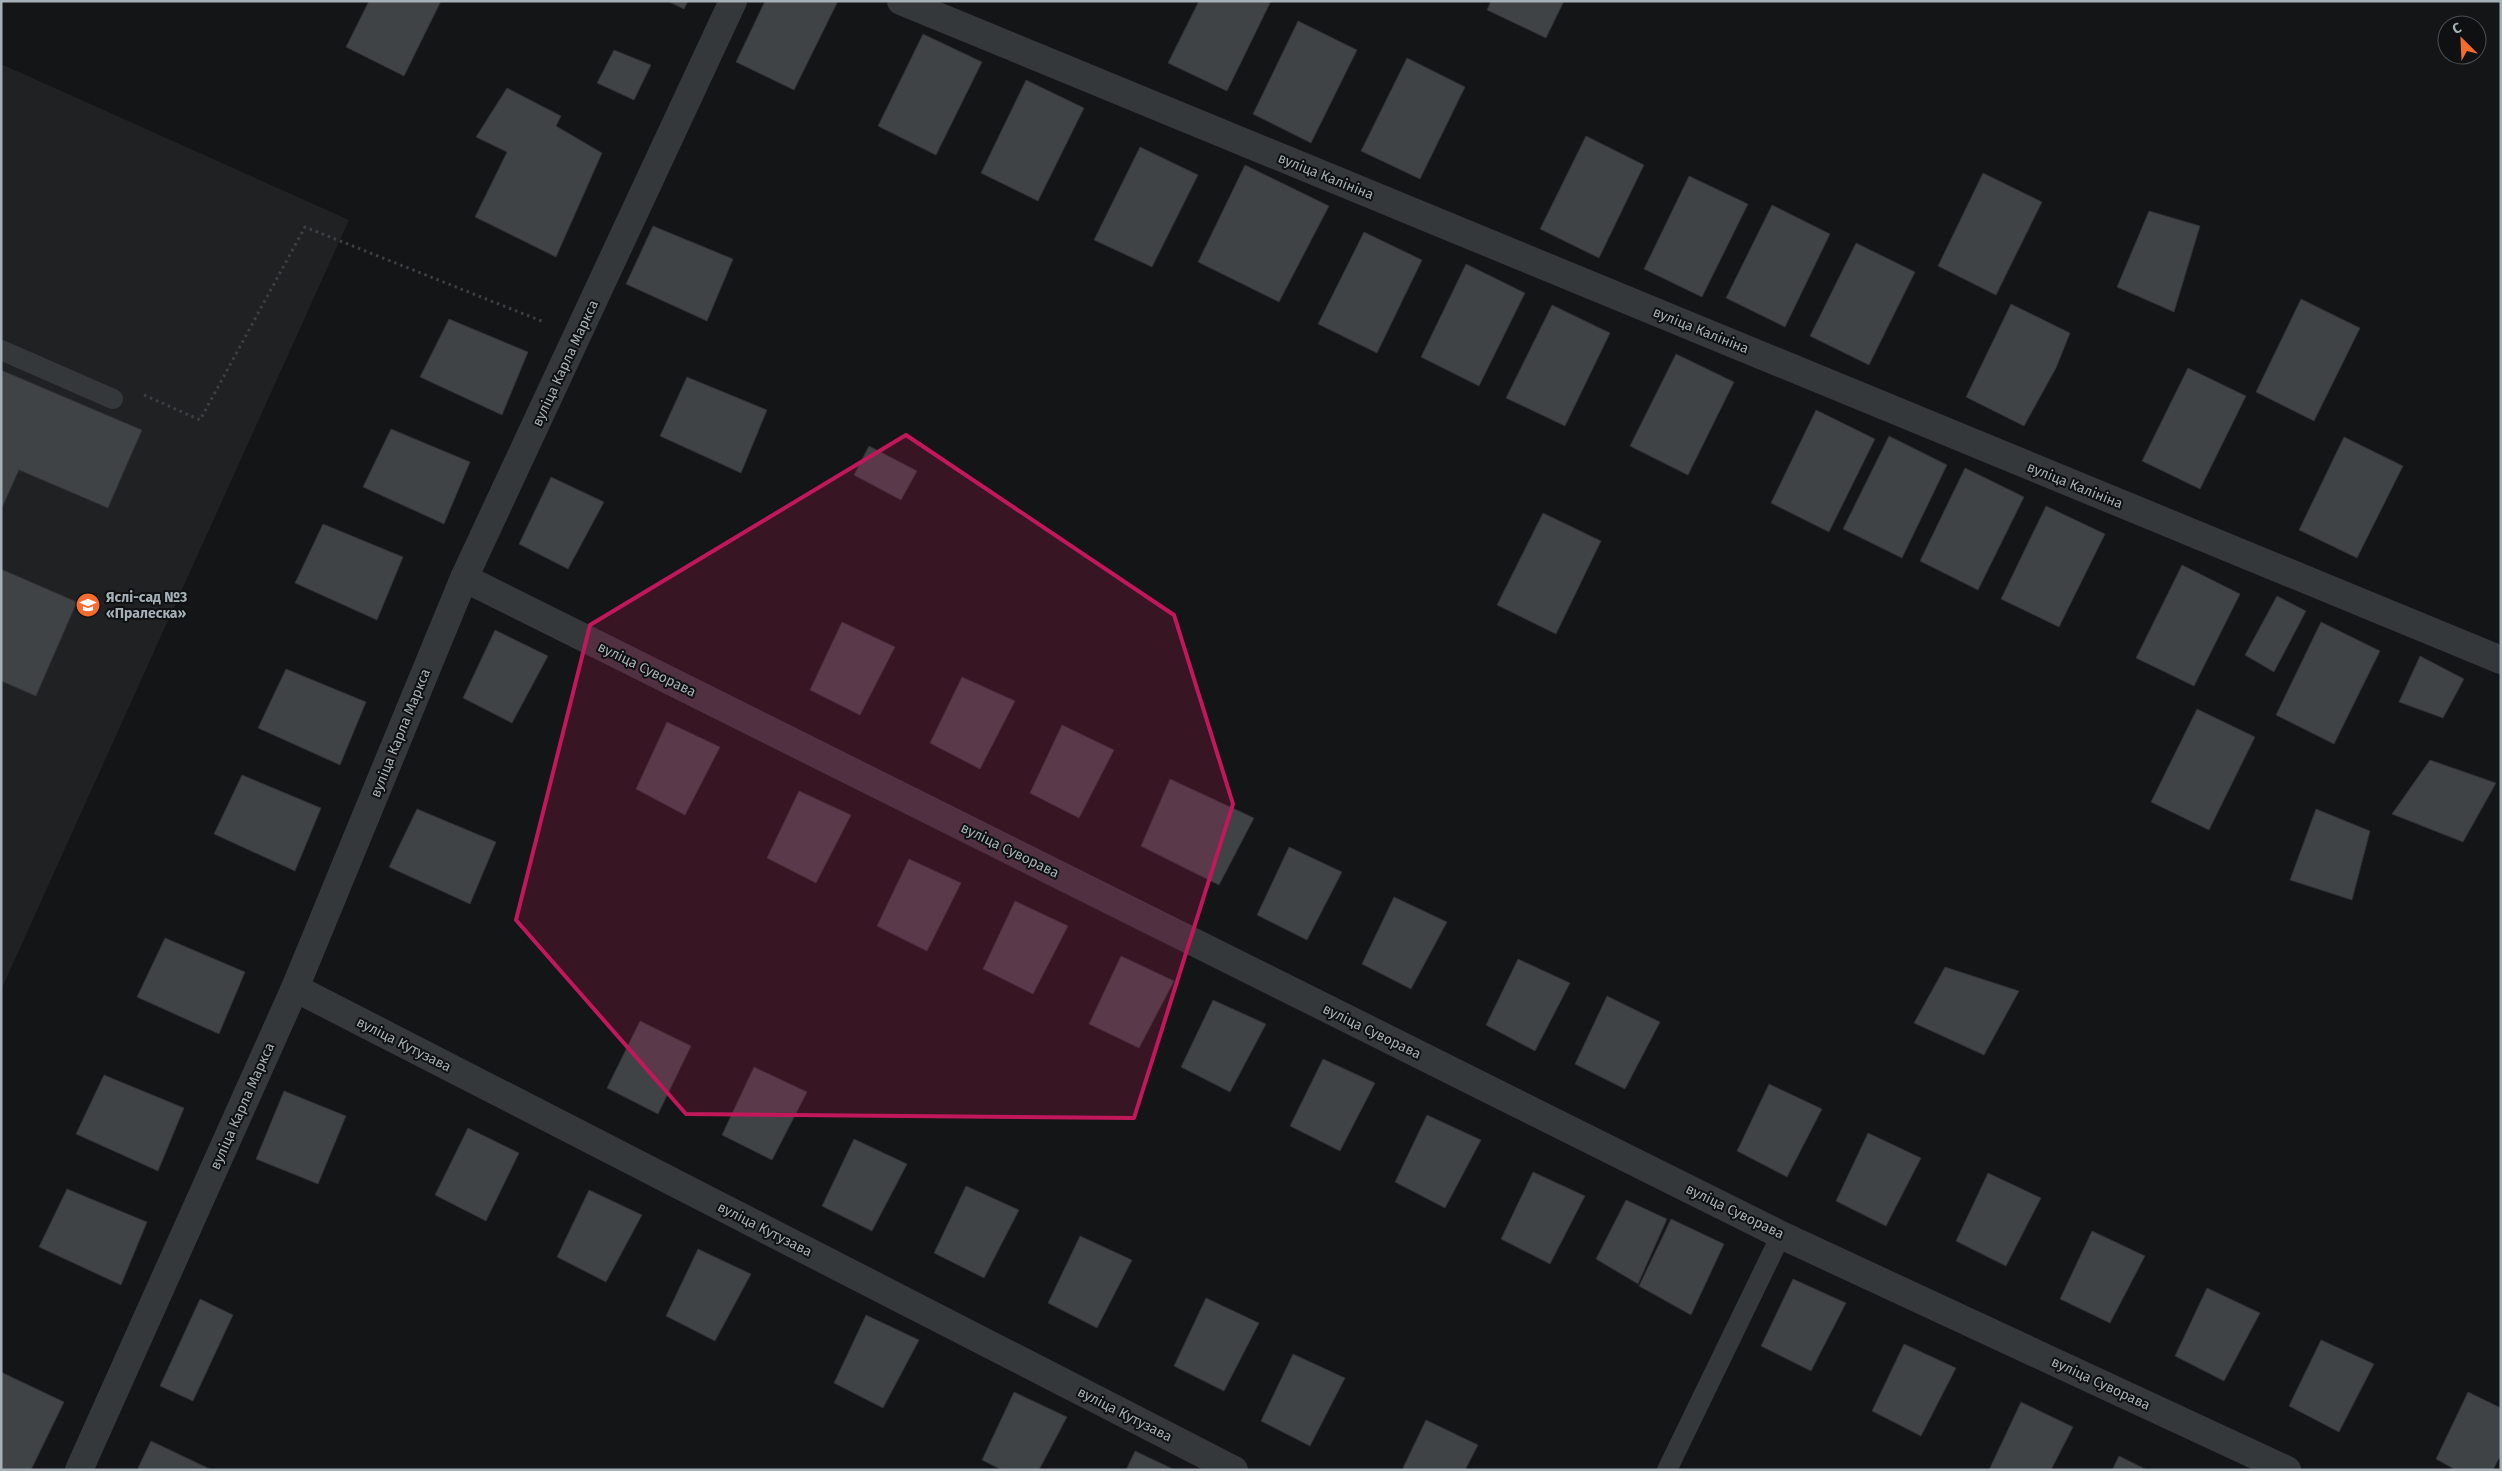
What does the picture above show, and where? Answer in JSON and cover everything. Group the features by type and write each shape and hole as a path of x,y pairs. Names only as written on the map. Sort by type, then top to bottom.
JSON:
{"street":[{"name":"вуліца Карла Маркса","path":"79,1470 295,988 464,578 733,1"},
{"name":"вуліца Калініна","path":"901,1 2501,660"},
{"name":"вуліца Суворава","path":"464,578 1782,1234 2287,1470"},
{"name":"вуліца Кутузава","path":"295,988 1234,1470"}],"lane":[{"path":"1,350 113,399"},
{"path":"1667,1470 1782,1234"}],"path":[{"path":"137,392 200,420 305,227 577,336"}],"highlighted area":[{"path":"906,435 1174,615 1233,804 1134,1118 686,1114 516,920 590,625"}],"shaded area":[{"name":"Яслі-сад №3 «Пралеска»","path":"1,64 349,220 1,990"}],"building":[{"path":"369,1 441,1 404,76 346,47"},
{"path":"667,1 688,1 684,9"},
{"path":"765,1 838,1 794,90 736,62"},
{"path":"1199,1 1271,1 1227,91 1168,63"},
{"path":"1491,1 1564,1 1546,38 1487,10"},
{"path":"1298,21 1357,50 1311,143 1253,114"},
{"path":"923,34 982,62 936,155 878,126"},
{"path":"614,50 651,65 634,100 597,83"},
{"path":"1407,58 1465,87 1420,179 1361,151"},
{"path":"1026,80 1084,108 1038,201 981,173"},
{"path":"507,88 561,116 556,126 602,153 556,257 475,217 507,152 476,137"},
{"path":"1586,136 1644,165 1599,258 1540,229"},
{"path":"1140,147 1198,175 1152,267 1094,240"},
{"path":"1245,165 1329,206 1279,302 1198,262"},
{"path":"1983,173 2042,202 1996,295 1938,266"},
{"path":"1689,176 1748,204 1702,297 1644,269"},
{"path":"1772,205 1830,234 1785,327 1726,298"},
{"path":"2149,211 2200,226 2174,312 2117,287"},
{"path":"653,226 733,259 707,321 626,284"},
{"path":"1364,232 1422,260 1377,353 1318,324"},
{"path":"1856,243 1915,272 1869,365 1810,336"},
{"path":"1466,264 1525,293 1479,386 1421,357"},
{"path":"2301,299 2360,328 2314,421 2256,392"},
{"path":"2011,304 2070,333 2056,368 2024,426 1966,397"},
{"path":"1552,305 1610,333 1565,426 1506,398"},
{"path":"449,319 528,352 502,415 420,377"},
{"path":"1676,354 1734,382 1688,475 1630,446"},
{"path":"2188,368 2246,396 2200,489 2142,461"},
{"path":"1,370 142,430 108,508 19,470 1,510"},
{"path":"687,377 767,410 741,473 660,436"},
{"path":"1816,410 1875,439 1829,532 1771,503"},
{"path":"391,429 470,462 444,524 363,487"},
{"path":"1889,436 1947,465 1902,558 1843,529"},
{"path":"2344,437 2403,466 2357,558 2299,530"},
{"path":"869,446 917,471 901,500 854,475"},
{"path":"1965,468 2024,497 1978,590 1920,561"},
{"path":"551,477 604,502 568,569 519,544"},
{"path":"2046,506 2105,534 2059,627 2001,599"},
{"path":"1543,513 1601,541 1556,634 1497,605"},
{"path":"323,524 403,557 377,620 295,583"},
{"path":"2182,565 2240,594 2194,686 2136,658"},
{"path":"1,569 77,602 36,696 1,681"},
{"path":"2277,596 2306,611 2274,672 2245,655"},
{"path":"842,622 895,647 860,715 810,690"},
{"path":"2321,622 2380,651 2334,744 2276,715"},
{"path":"495,630 548,656 512,723 463,698"},
{"path":"2420,656 2464,679 2443,718 2399,702"},
{"path":"286,669 366,702 340,765 258,728"},
{"path":"962,677 1015,701 980,769 930,743"},
{"path":"2197,709 2255,737 2209,830 2151,802"},
{"path":"667,722 720,747 685,815 636,789"},
{"path":"1062,725 1114,750 1079,818 1030,793"},
{"path":"2430,760 2496,783 2463,842 2392,814"},
{"path":"242,775 321,808 295,871 214,834"},
{"path":"1170,779 1254,818 1219,885 1141,846"},
{"path":"799,791 851,815 816,883 767,858"},
{"path":"417,809 496,842 470,904 389,867"},
{"path":"2316,809 2370,831 2352,900 2290,880"},
{"path":"1289,847 1342,872 1307,940 1257,915"},
{"path":"909,859 961,883 927,951 877,926"},
{"path":"1394,897 1447,922 1411,989 1362,964"},
{"path":"1015,901 1068,926 1033,994 983,969"},
{"path":"165,938 245,972 219,1034 137,997"},
{"path":"1121,956 1174,981 1139,1048 1089,1024"},
{"path":"1518,959 1570,983 1535,1051 1486,1025"},
{"path":"1945,967 2019,991 1984,1055 1914,1023"},
{"path":"1607,996 1660,1022 1625,1089 1575,1064"},
{"path":"1213,1000 1266,1024 1230,1092 1181,1067"},
{"path":"640,1021 691,1046 658,1114 607,1088"},
{"path":"1323,1059 1375,1083 1340,1151 1290,1126"},
{"path":"754,1067 807,1092 772,1160 722,1135"},
{"path":"104,1075 184,1108 158,1171 76,1134"},
{"path":"1769,1084 1822,1109 1787,1177 1737,1151"},
{"path":"284,1091 346,1116 318,1184 256,1159"},
{"path":"1427,1115 1481,1140 1445,1208 1395,1182"},
{"path":"468,1128 519,1153 486,1221 435,1195"},
{"path":"1868,1133 1921,1158 1886,1226 1836,1201"},
{"path":"854,1139 907,1164 872,1231 822,1206"},
{"path":"1533,1172 1585,1196 1550,1264 1501,1239"},
{"path":"1988,1173 2041,1198 2006,1266 1956,1241"},
{"path":"966,1186 1019,1210 984,1278 934,1253"},
{"path":"67,1189 147,1222 121,1285 39,1247"},
{"path":"589,1190 642,1215 606,1282 557,1257"},
{"path":"1626,1200 1667,1219 1638,1284 1596,1259"},
{"path":"1671,1219 1724,1244 1691,1315 1639,1286"},
{"path":"2092,1231 2145,1256 2110,1323 2060,1299"},
{"path":"1080,1236 1132,1260 1097,1328 1048,1303"},
{"path":"698,1249 751,1274 715,1341 666,1316"},
{"path":"1793,1279 1846,1303 1811,1371 1761,1346"},
{"path":"2207,1288 2260,1313 2224,1381 2175,1356"},
{"path":"1206,1298 1259,1323 1224,1391 1174,1366"},
{"path":"200,1299 233,1315 193,1401 160,1386"},
{"path":"866,1315 919,1340 883,1408 834,1383"},
{"path":"2321,1340 2374,1364 2339,1432 2289,1406"},
{"path":"1904,1344 1956,1368 1921,1436 1872,1411"},
{"path":"1293,1354 1345,1378 1310,1446 1261,1421"},
{"path":"1,1372 64,1402 31,1470 1,1470"},
{"path":"1014,1392 1067,1417 1039,1470 1002,1470 982,1460"},
{"path":"2468,1392 2501,1408 2501,1455 2493,1470 2456,1470 2436,1459"},
{"path":"2021,1402 2073,1427 2051,1470 1989,1470"},
{"path":"1426,1420 1478,1445 1465,1470 1402,1470"},
{"path":"151,1441 212,1470 137,1470"},
{"path":"1135,1451 1175,1470 1126,1470"},
{"path":"2119,1456 2147,1470 2112,1470"}],"place":[{"name":"Яслі-сад №3 «Пралеска»","path":"88,605"}]}
